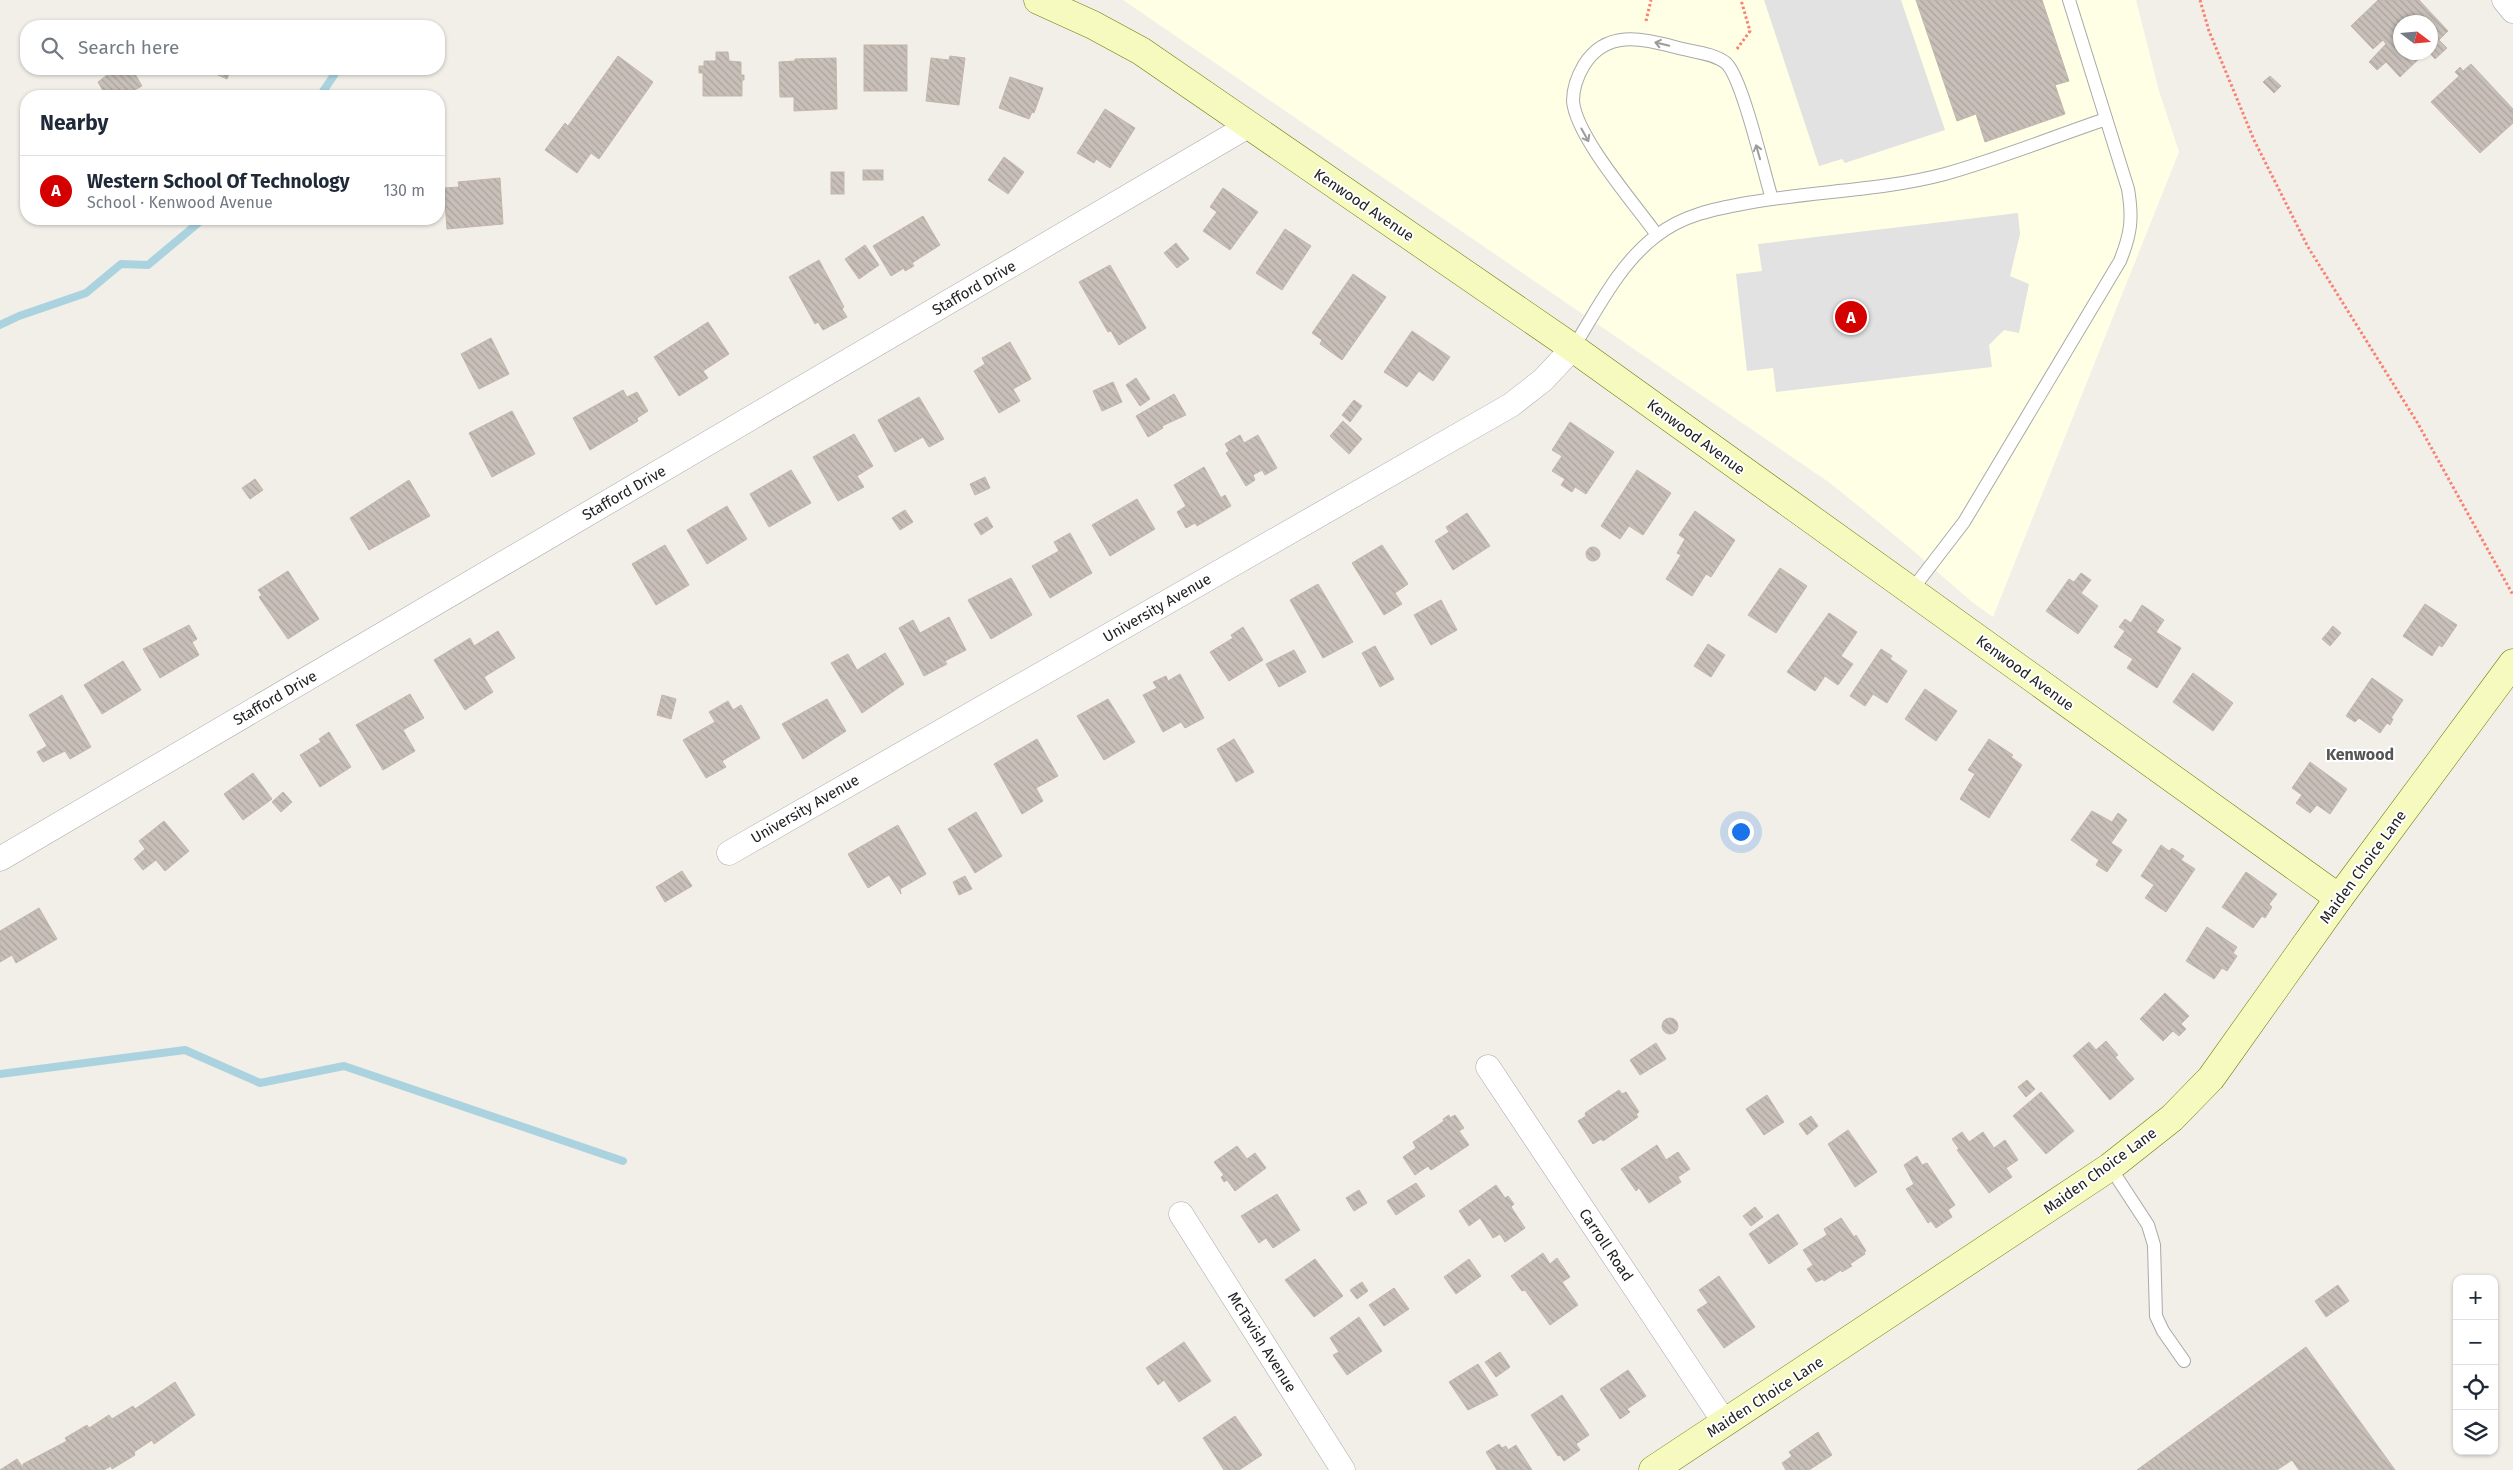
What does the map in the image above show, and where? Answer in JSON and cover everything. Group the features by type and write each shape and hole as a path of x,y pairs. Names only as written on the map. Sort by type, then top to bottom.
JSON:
{"street":[{"name":"Kenwood Avenue","path":"1038,0 1093,25 1141,51 1573,348 1910,592 2339,898"},
{"path":"2504,0 2513,11"},
{"name":"Stafford Drive","path":"0,859 1248,126"},
{"name":"University Avenue","path":"729,853 1511,405 1543,380 1573,348"},
{"name":"Maiden Choice Lane","path":"1652,1470 2110,1167 2172,1118 2211,1078 2339,898 2513,662"},
{"name":"Carroll Road","path":"1488,1067 1725,1423"},
{"name":"McTavish Avenue","path":"1181,1214 1343,1470"}],"lane":[{"path":"1910,592 1964,522 2120,261 2129,238 2132,214 2128,189 2069,0"},
{"path":"1657,235 1588,141 1578,122 1573,100 1577,76 1587,61 1601,46 1621,40 1642,39 1707,54 1726,63 1739,86 1772,199"},
{"path":"1573,348 1625,266 1641,248 1657,235 1691,216 1772,199 1866,188 1944,174 2106,119"},
{"path":"2110,1167 2148,1225 2154,1246 2156,1316 2163,1332 2184,1362"}],"path":[{"path":"1726,63 1750,31 1741,0"},
{"path":"2200,0 2209,31 2254,140 2308,247 2417,422 2513,595"}],"shaded area":[{"path":"1123,0 2136,0 2159,91 2179,152 1993,617 1972,602 1909,547 1830,483"},
{"path":"1764,0 1901,0 1945,130 1845,163 1842,159 1819,166"},
{"path":"2018,213 2020,234 2010,276 2029,284 2019,333 2004,330 1989,345 1992,367 1776,392 1773,368 1747,371 1736,274 1762,271 1758,244"}],"building":[{"path":"1916,0 2042,0 2069,81 2055,85 2065,114 1985,142 1976,114 1957,121"},
{"path":"2378,0 2419,0 2433,15 2393,15 2393,60 2418,60 2400,77 2386,62 2377,70 2369,62 2386,44 2383,40 2373,49 2351,26"},
{"path":"2438,20 2448,31 2439,40 2447,48 2438,56"},
{"path":"864,45 907,45 907,91 864,91"},
{"path":"716,52 728,52 729,61 741,62 741,75 744,75 744,80 742,80 742,96 703,96 703,73 699,73 699,66 704,66 704,61 716,61"},
{"path":"618,56 653,82 599,159 591,153 577,173 545,150 565,123 568,126"},
{"path":"950,56 965,58 959,105 926,101 931,58 949,60"},
{"path":"836,58 837,109 794,111 794,97 780,97 779,62 795,61 795,59"},
{"path":"2471,64 2513,109 2513,123 2480,153 2431,102 2459,76 2455,72 2460,67 2463,71"},
{"path":"107,75 136,75 142,86 134,90 103,90 98,82"},
{"path":"218,75 229,75 227,79"},
{"path":"2270,76 2281,86 2274,93 2263,82"},
{"path":"1010,77 1043,88 1034,113 1032,112 1029,119 999,108"},
{"path":"1105,109 1135,128 1110,168 1096,159 1094,163 1077,153"},
{"path":"1004,157 1024,172 1008,194 988,180"},
{"path":"863,170 883,170 883,180 863,180"},
{"path":"831,172 844,172 844,194 831,194"},
{"path":"500,178 503,224 447,229 445,188 459,187 458,182"},
{"path":"1223,188 1258,212 1230,250 1203,231 1217,212 1210,207"},
{"path":"923,216 940,245 912,263 914,266 905,271 904,268 891,276 873,246"},
{"path":"1285,229 1311,246 1282,290 1256,273"},
{"path":"1176,243 1189,259 1177,268 1164,253"},
{"path":"865,245 879,265 859,279 845,259"},
{"path":"819,260 844,307 842,309 847,317 823,330 818,322 815,324 789,277"},
{"path":"1110,265 1146,328 1119,345 1111,331 1108,332 1079,282"},
{"path":"1353,274 1386,297 1342,360 1320,344 1322,340 1312,333"},
{"path":"708,322 729,354 703,371 708,378 679,396 654,357"},
{"path":"1412,331 1450,357 1433,381 1419,371 1407,387 1384,372"},
{"path":"491,338 509,374 479,389 461,354"},
{"path":"1010,342 1031,379 1013,389 1020,401 999,413 974,371 985,364 982,358"},
{"path":"1136,378 1150,399 1140,406 1126,385"},
{"path":"1113,382 1122,402 1102,411 1093,391"},
{"path":"623,390 627,397 637,392 648,411 637,418 638,421 590,450 573,418"},
{"path":"1174,394 1186,415 1162,426 1163,428 1148,437 1136,416"},
{"path":"919,397 944,439 929,447 923,437 895,452 878,420"},
{"path":"1354,400 1362,406 1350,422 1342,415"},
{"path":"512,411 535,454 492,477 469,433"},
{"path":"1343,421 1362,439 1349,454 1330,436"},
{"path":"1570,422 1614,452 1586,494 1575,487 1572,492 1561,485 1565,479 1552,471 1562,456 1552,450"},
{"path":"854,434 873,466 857,476 864,487 838,501 813,457"},
{"path":"1240,435 1244,443 1258,435 1277,468 1265,475 1262,470 1253,475 1255,480 1246,486 1226,453 1229,451 1225,444"},
{"path":"1204,467 1221,498 1225,495 1231,506 1197,526 1195,523 1186,528 1177,512 1186,506 1174,485"},
{"path":"791,470 811,503 769,527 750,494"},
{"path":"1637,470 1671,493 1643,535 1629,526 1620,539 1601,526"},
{"path":"985,477 990,488 975,495 970,484"},
{"path":"255,479 263,490 250,499 242,488"},
{"path":"409,480 430,516 369,550 350,518"},
{"path":"1137,499 1155,529 1110,556 1092,525"},
{"path":"727,506 747,539 707,564 687,530"},
{"path":"905,510 913,522 900,530 892,518"},
{"path":"1695,511 1735,540 1711,577 1706,574 1692,596 1666,579 1681,555 1677,553 1685,539 1679,535"},
{"path":"1467,513 1490,546 1453,570 1435,541 1449,532 1446,527"},
{"path":"987,517 993,527 981,535 974,524"},
{"path":"1070,533 1092,573 1050,598 1032,566 1059,551 1054,542"},
{"path":"665,545 689,585 656,605 632,564"},
{"path":"1382,545 1408,584 1395,593 1402,604 1384,615 1352,563"},
{"path":"1590,547 1596,547 1600,554 1596,561 1590,561 1586,557 1586,551"},
{"path":"1780,568 1807,586 1776,633 1748,615"},
{"path":"288,571 319,619 288,639 259,597 262,595 258,590"},
{"path":"2081,573 2091,580 2081,593 2098,606 2078,634 2046,611 2069,579 2074,582"},
{"path":"1011,578 1032,615 991,639 968,600"},
{"path":"1318,584 1353,642 1323,658 1290,600"},
{"path":"1441,600 1457,630 1431,645 1414,615"},
{"path":"2425,604 2457,625 2442,647 2439,645 2432,656 2403,636"},
{"path":"2142,605 2164,620 2156,632 2181,648 2157,688 2127,668 2133,659 2114,647 2125,631 2119,627 2125,619 2131,623"},
{"path":"1829,613 1857,632 1841,656 1853,664 1838,685 1825,676 1815,691 1787,672"},
{"path":"949,617 966,650 945,661 947,664 924,676 899,628 913,620 920,633"},
{"path":"189,625 197,639 192,642 199,655 160,678 143,649"},
{"path":"2333,626 2341,633 2330,646 2322,639"},
{"path":"1243,627 1263,660 1229,681 1210,652 1233,638 1231,635"},
{"path":"498,631 515,658 484,677 493,692 465,710 434,660 470,638 474,646"},
{"path":"1708,644 1725,655 1711,677 1694,666"},
{"path":"1375,646 1394,679 1380,687 1362,653"},
{"path":"1881,649 1892,656 1890,659 1907,671 1887,703 1873,694 1865,706 1850,696"},
{"path":"1294,650 1306,672 1279,687 1266,664"},
{"path":"885,653 904,684 862,713 831,663 848,654 857,670"},
{"path":"123,661 141,690 102,714 84,685"},
{"path":"2193,673 2233,703 2213,731 2173,702"},
{"path":"1180,674 1204,718 1185,728 1181,722 1163,732 1143,695 1157,688 1153,682 1166,676 1168,681"},
{"path":"2372,678 2403,700 2391,718 2393,719 2390,725 2387,723 2380,733 2359,718 2355,722 2346,716"},
{"path":"1925,689 1957,711 1936,741 1905,719"},
{"path":"410,694 424,718 403,730 415,751 383,770 356,725"},
{"path":"62,695 91,747 70,759 65,751 43,762 37,752 47,746 29,715"},
{"path":"662,695 676,699 671,719 657,715"},
{"path":"827,699 846,731 803,759 782,724"},
{"path":"1108,699 1135,742 1104,760 1077,716"},
{"path":"728,701 733,710 741,705 760,738 722,761 726,767 706,778 683,740 715,722 709,712"},
{"path":"329,732 351,767 320,787 300,755 321,742 319,739"},
{"path":"1037,739 1058,776 1036,788 1043,801 1022,814 994,764"},
{"path":"1234,739 1254,772 1236,782 1217,749"},
{"path":"1989,739 2013,755 2011,757 2022,765 1989,818 1960,799 1975,774 1968,770"},
{"path":"2310,762 2347,789 2330,814 2317,805 2310,813 2296,803 2302,795 2292,788"},
{"path":"253,773 272,799 243,820 224,794"},
{"path":"283,792 292,802 281,812 272,802"},
{"path":"2092,811 2112,822 2118,813 2127,820 2111,843 2122,850 2107,872 2096,865 2099,860 2071,840"},
{"path":"976,812 1002,856 975,873 948,829"},
{"path":"164,821 189,851 165,871 156,860 143,870 134,859 145,849 139,841"},
{"path":"898,825 926,874 900,889 901,894 889,875 868,888 848,854"},
{"path":"2161,845 2169,851 2172,848 2184,856 2181,860 2195,869 2166,912 2145,898 2154,885 2141,876"},
{"path":"682,871 692,886 665,902 656,887"},
{"path":"2246,872 2277,894 2269,904 2272,907 2265,918 2262,916 2253,928 2222,907"},
{"path":"965,876 972,889 959,895 953,882"},
{"path":"39,908 57,939 16,963 12,955 0,962 0,931"},
{"path":"2207,927 2237,947 2233,953 2237,956 2227,971 2222,968 2214,979 2186,961"},
{"path":"2165,993 2189,1016 2181,1024 2186,1029 2179,1036 2173,1031 2163,1041 2140,1019"},
{"path":"1670,1018 1678,1026 1670,1034 1662,1026"},
{"path":"2106,1041 2118,1055 2115,1057 2134,1079 2110,1100 2073,1056 2089,1042 2096,1050"},
{"path":"1656,1043 1666,1059 1640,1075 1630,1060"},
{"path":"2027,1080 2035,1089 2026,1097 2018,1087"},
{"path":"1619,1090 1622,1094 1626,1092 1639,1112 1636,1114 1638,1117 1603,1141 1601,1139 1593,1144 1578,1121 1586,1116 1585,1113"},
{"path":"2041,1092 2074,1131 2046,1154 2013,1116"},
{"path":"1767,1095 1784,1122 1764,1135 1746,1109"},
{"path":"1449,1115 1450,1118 1455,1115 1464,1128 1459,1131 1469,1145 1431,1170 1428,1166 1415,1175 1403,1157 1416,1148 1413,1142 1444,1121 1443,1119"},
{"path":"1811,1116 1818,1126 1807,1135 1799,1124"},
{"path":"1848,1130 1877,1172 1855,1187 1828,1144"},
{"path":"1962,1132 1969,1142 1983,1132 1994,1148 2005,1140 2018,1160 2006,1168 2012,1177 1989,1193 1957,1150 1959,1149 1952,1139"},
{"path":"1657,1145 1666,1160 1678,1152 1690,1169 1678,1177 1681,1182 1649,1203 1639,1188 1636,1191 1621,1169"},
{"path":"1237,1146 1247,1159 1255,1153 1266,1168 1235,1191 1227,1180 1224,1182 1221,1177 1224,1175 1214,1162"},
{"path":"1917,1156 1922,1165 1927,1163 1955,1205 1948,1210 1952,1217 1936,1228 1931,1221 1928,1223 1906,1189 1914,1184 1904,1165"},
{"path":"1416,1183 1425,1196 1396,1215 1387,1201"},
{"path":"1496,1185 1505,1198 1508,1196 1514,1204 1511,1207 1525,1228 1505,1242 1500,1234 1493,1238 1480,1218 1469,1226 1459,1211"},
{"path":"1359,1190 1367,1203 1354,1211 1346,1198"},
{"path":"1277,1194 1300,1230 1273,1248 1266,1238 1259,1243 1241,1216"},
{"path":"1755,1207 1763,1217 1751,1226 1743,1216"},
{"path":"1778,1214 1798,1244 1769,1264 1749,1234"},
{"path":"1841,1218 1854,1237 1856,1235 1866,1251 1864,1252 1865,1254 1842,1272 1841,1270 1824,1281 1823,1279 1816,1282 1807,1269 1813,1265 1803,1250 1827,1235 1824,1229"},
{"path":"1543,1253 1550,1264 1557,1258 1570,1277 1562,1282 1578,1305 1550,1325 1525,1290 1522,1291 1511,1276"},
{"path":"1315,1259 1343,1296 1314,1317 1285,1280"},
{"path":"1469,1259 1481,1276 1456,1294 1444,1277"},
{"path":"1719,1276 1755,1327 1724,1348 1697,1310 1708,1303 1699,1290"},
{"path":"1362,1282 1368,1291 1357,1299 1350,1290"},
{"path":"2338,1285 2349,1301 2326,1317 2315,1301"},
{"path":"1394,1288 1409,1309 1384,1326 1369,1305"},
{"path":"1359,1317 1382,1351 1347,1375 1333,1355 1339,1352 1330,1338"},
{"path":"1184,1342 1211,1381 1179,1402 1164,1380 1158,1385 1146,1368"},
{"path":"2306,1347 2395,1470 2299,1470 2292,1460 2277,1470 2137,1470"},
{"path":"1500,1352 1510,1367 1496,1377 1485,1362"},
{"path":"1478,1364 1498,1395 1468,1410 1449,1382"},
{"path":"1628,1370 1646,1396 1627,1409 1630,1412 1620,1419 1600,1389"},
{"path":"175,1382 195,1415 154,1444 152,1440 134,1452 135,1455 112,1469 111,1466 104,1470 0,1470 17,1459 23,1468 23,1464 67,1441 65,1438 87,1425 89,1428 109,1415 112,1419 133,1406 135,1409"},
{"path":"1562,1395 1589,1435 1576,1444 1580,1450 1564,1461 1560,1455 1558,1456 1531,1415"},
{"path":"1235,1416 1262,1455 1239,1470 1224,1470 1203,1438"},
{"path":"1818,1432 1832,1455 1809,1470 1786,1470 1782,1463 1792,1456 1789,1452"},
{"path":"1499,1444 1502,1448 1506,1446 1508,1450 1516,1445 1532,1470 1497,1470 1486,1452"}],"waterway":[{"path":"324,90 334,75"},
{"path":"0,325 19,316 86,293 121,264 148,265 196,225"},
{"path":"0,1074 185,1050 260,1083 344,1066 623,1161"}],"place":[{"name":"Western School Of Technology","path":"1851,317"}],"district":[{"name":"Kenwood","path":"2360,754"}]}
